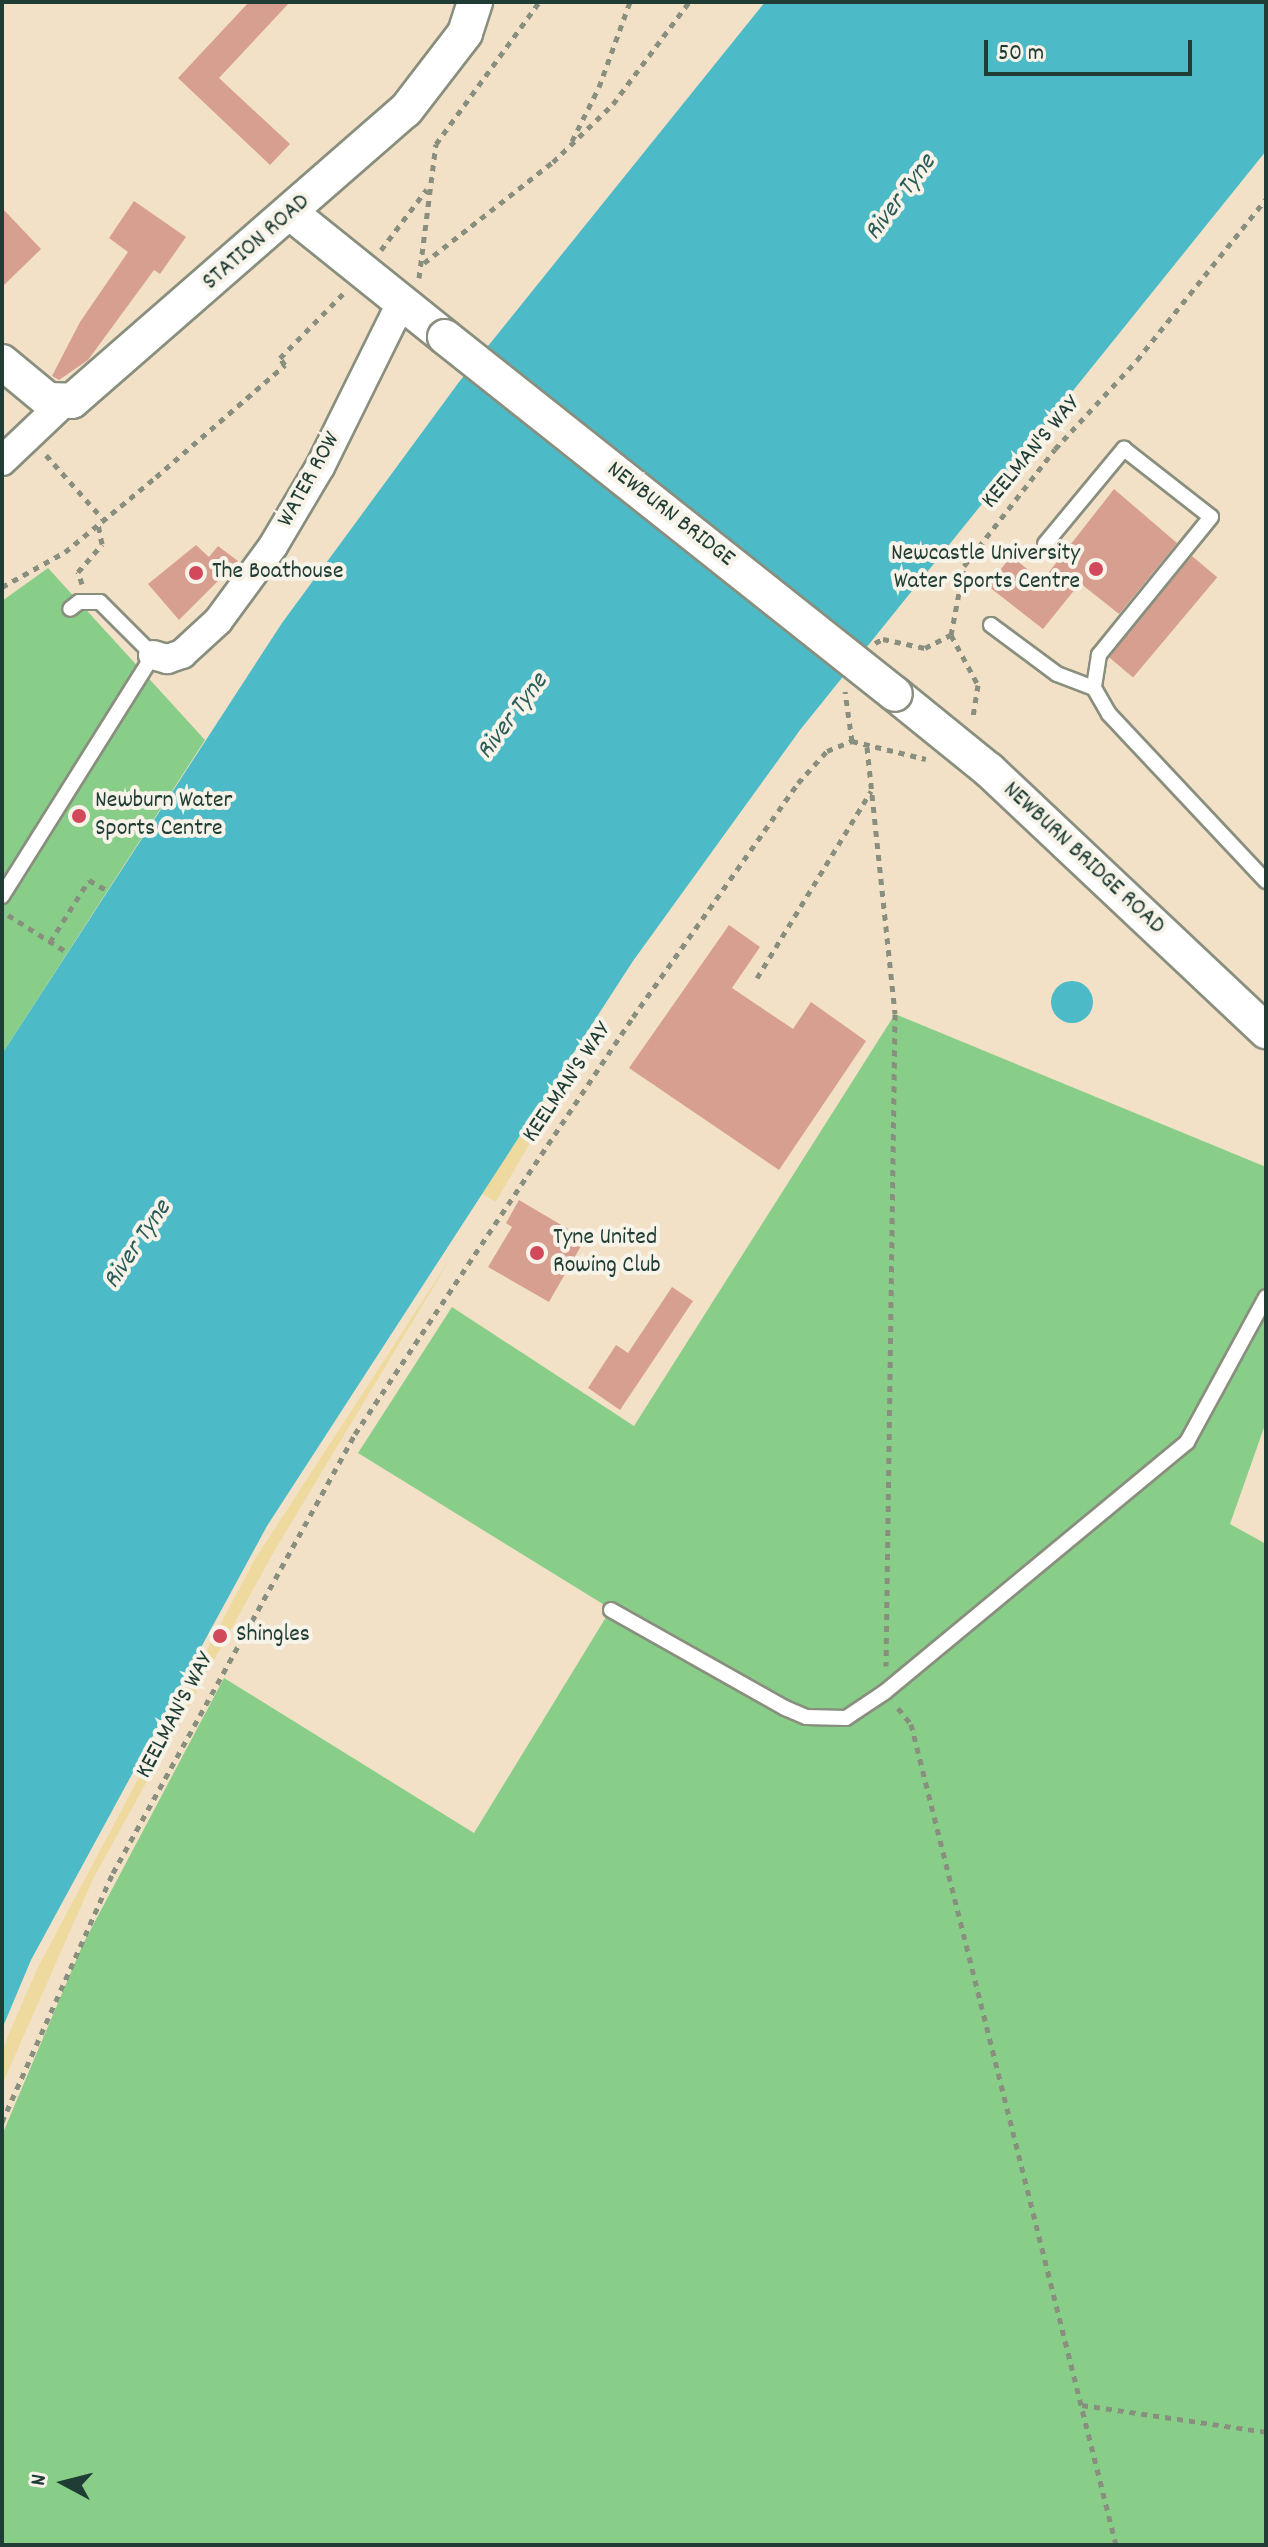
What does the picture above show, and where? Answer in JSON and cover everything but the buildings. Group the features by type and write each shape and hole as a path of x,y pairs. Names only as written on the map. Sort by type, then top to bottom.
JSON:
{"street":[{"name":"STATION ROAD","path":"61,405 72,401 292,214 406,110 465,33 475,2"},
{"path":"292,214 401,303"},
{"name":"NEWBURN BRIDGE","path":"401,303 895,694"},
{"name":"WATER ROW","path":"153,655 167,659 182,654 218,621 273,546 320,467 401,303"},
{"path":"2,362 61,405 2,461"},
{"name":"NEWBURN BRIDGE ROAD","path":"895,694 963,748 1266,1031"}],"lane":[{"path":"1045,544 1124,449 1211,517 1099,655 1094,688 1109,714 1266,881"},
{"path":"2,896 153,655 109,610 89,601 70,609"},
{"path":"991,625 1057,674 1094,688"},
{"path":"611,1610 806,1717 846,1718 885,1692 1187,1442 1266,1297"}],"path":[{"path":"424,263 427,189 436,144 539,2"},
{"path":"570,145 599,87 630,2"},
{"path":"401,303 424,263 570,145 629,87 689,2"},
{"path":"2,587 27,576 101,522 285,365 280,358 364,272 427,189"},
{"name":"KEELMAN'S WAY","path":"951,635 964,566 1055,449 1137,360 1266,199"},
{"path":"30,437 101,522 102,544 78,577 109,610"},
{"path":"845,687 852,741 938,762 963,748 980,696 951,635 925,648 883,639 867,653"},
{"name":"KEELMAN'S WAY","path":"2,2122 113,1873 355,1434 633,1017 798,783 827,751 852,741"},
{"path":"867,747 895,1014 885,1692 911,1724 1116,2545"},
{"path":"757,978 872,789"},
{"path":"50,942 89,880 108,891"},
{"path":"2,911 68,953"},
{"path":"1082,2405 1266,2432"}],"green space":[{"name":"Newburn Water Sports Centre","path":"48,568 205,740 2,1054 2,601"},
{"path":"895,1014 1266,1167 1266,1422 1230,1524 1266,1544 1266,2545 2,2545 2,2135 83,1944 224,1678 474,1833 611,1609 358,1453 452,1307 634,1426"}],"sand":[{"path":"553,1063 570,1073 496,1202 479,1192"},
{"name":"Shingles","path":"455,1251 275,1550 94,1877 2,2085 2,2050 37,1969 255,1559"}],"water":[{"name":"River Tyne","path":"765,2 1266,2 1266,151 800,730 633,961 267,1526 31,1960 2,2029 2,1054 282,623 459,382"},
{"path":"1072,981 1087,987 1093,1002 1087,1017 1072,1023 1057,1017 1051,1002 1057,987"}],"place":[{"name":"Newcastle University Water Sports Centre","path":"1096,569"},
{"name":"The Boathouse","path":"196,573"},
{"name":"Newburn Water Sports Centre","path":"79,816"},
{"name":"Tyne United Rowing Club","path":"537,1253"},
{"name":"Shingles","path":"220,1636"}]}
